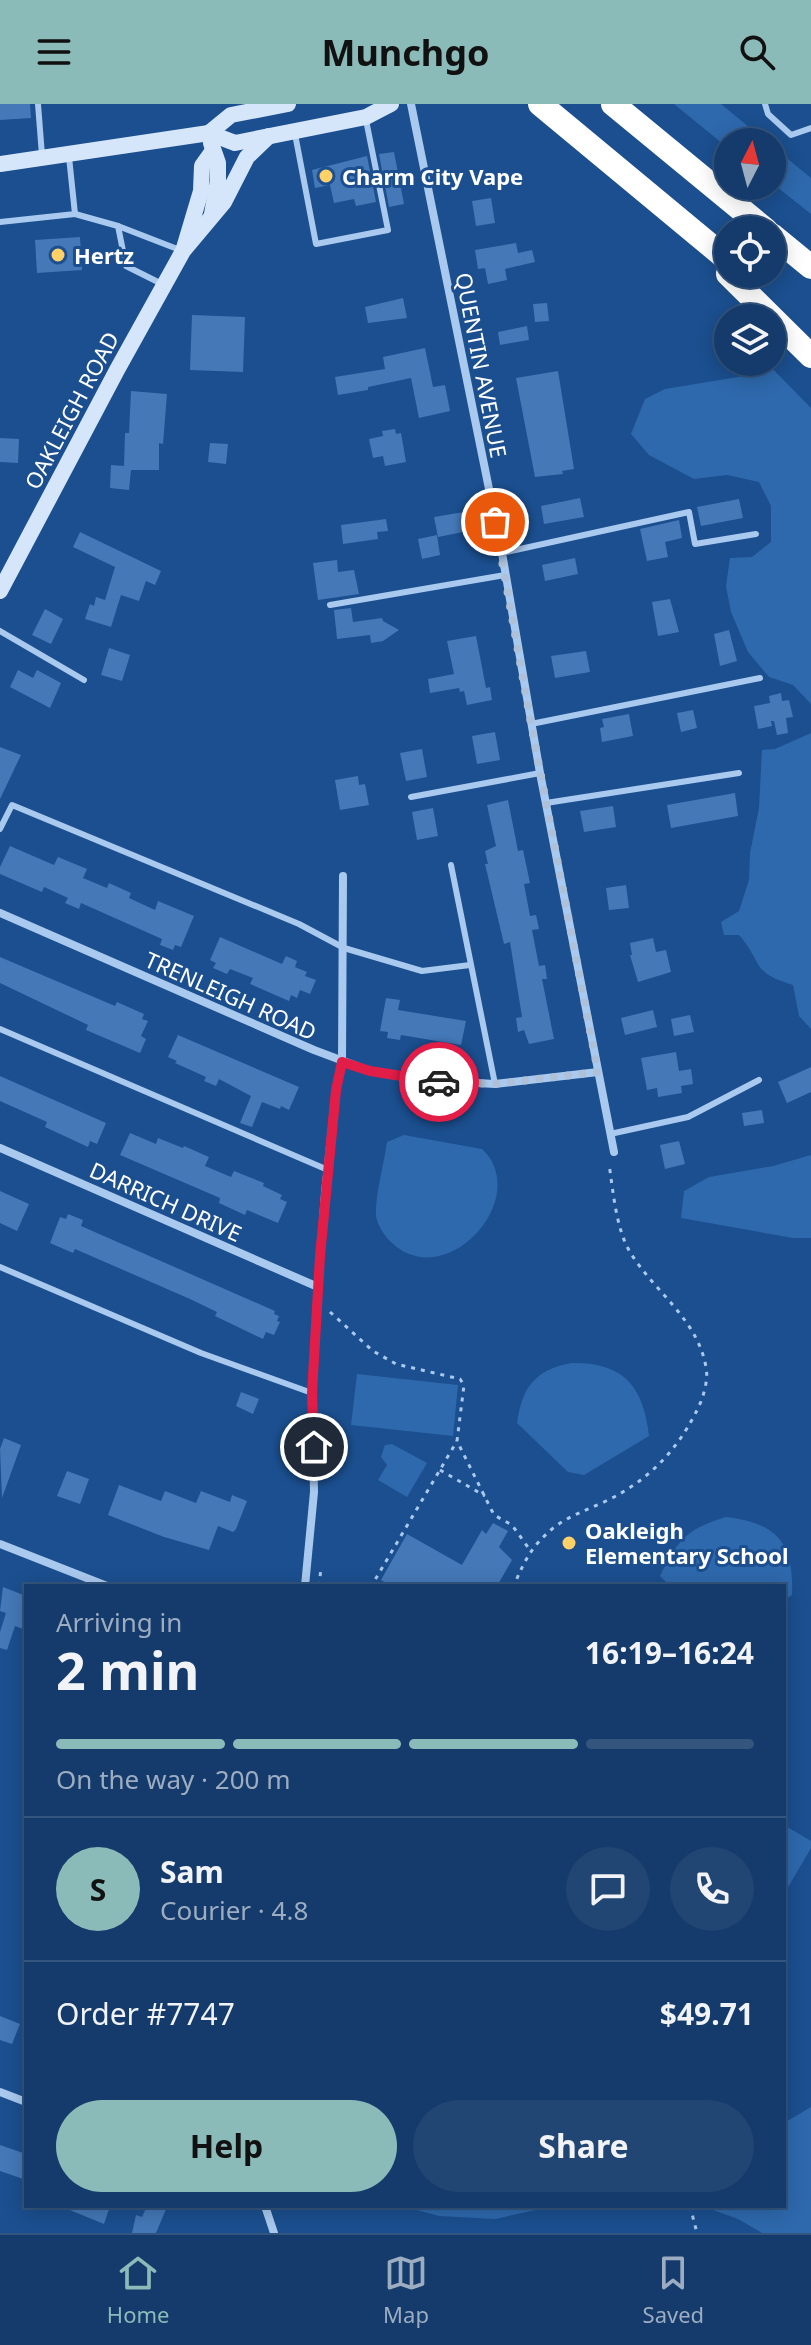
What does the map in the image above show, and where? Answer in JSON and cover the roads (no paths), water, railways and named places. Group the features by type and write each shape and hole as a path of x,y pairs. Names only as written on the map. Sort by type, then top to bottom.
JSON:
{"highway":[{"path":"613,104 749,216"},
{"path":"544,108 714,248"},
{"path":"623,172 714,260"},
{"path":"786,246 807,263"},
{"path":"742,288 811,356"},
{"path":"761,288 811,330"}],"street":[{"path":"209,133 231,115 288,104"},
{"path":"0,164 209,133 235,143 366,117 391,104"},
{"name":"QUENTIN AVENUE","path":"411,104 502,553 540,773 610,1134 611,1156"},
{"name":"OAKLEIGH ROAD","path":"1,587 183,251 210,219 218,181 218,163 212,152 209,133"},
{"path":"210,219 224,202 247,157 269,136"},
{"name":"OAKLEIGH ROAD","path":"183,251 201,191 202,166 212,152"},
{"path":"305,1584 314,1492 312,1393 318,1287 336,1090 342,1062 343,876"},
{"name":"TRENLEIGH ROAD","path":"0,913 342,1062 370,1071 422,1080 495,1084 598,1072"},
{"name":"DARRICH DRIVE","path":"0,1148 318,1287"},
{"path":"0,1544 102,1584"},
{"path":"0,2092 24,2101"},
{"path":"266,2208 274,2233"}],"lane":[{"path":"38,104 42,159"},
{"path":"765,104 768,114 791,135 811,128"},
{"path":"295,131 316,244 388,230 366,117"},
{"path":"69,155 75,214"},
{"path":"0,222 75,214 118,226 183,251"},
{"path":"118,226 126,266 164,285"},
{"path":"502,553 689,512 695,544 756,534"},
{"path":"330,605 505,575"},
{"path":"0,631 84,680"},
{"path":"531,724 760,678"},
{"path":"411,797 540,773"},
{"path":"546,803 739,773"},
{"path":"0,829 12,805 299,924 344,948 422,971 470,965"},
{"path":"451,865 495,1084"},
{"path":"0,1029 328,1170"},
{"path":"610,1134 688,1117 759,1080"},
{"path":"0,1267 201,1353 312,1393"}],"place":[{"name":"Charm City Vape","path":"326,176"},
{"name":"Hertz","path":"58,255"},
{"name":"Oakleigh Elementary School","path":"569,1543"}]}
